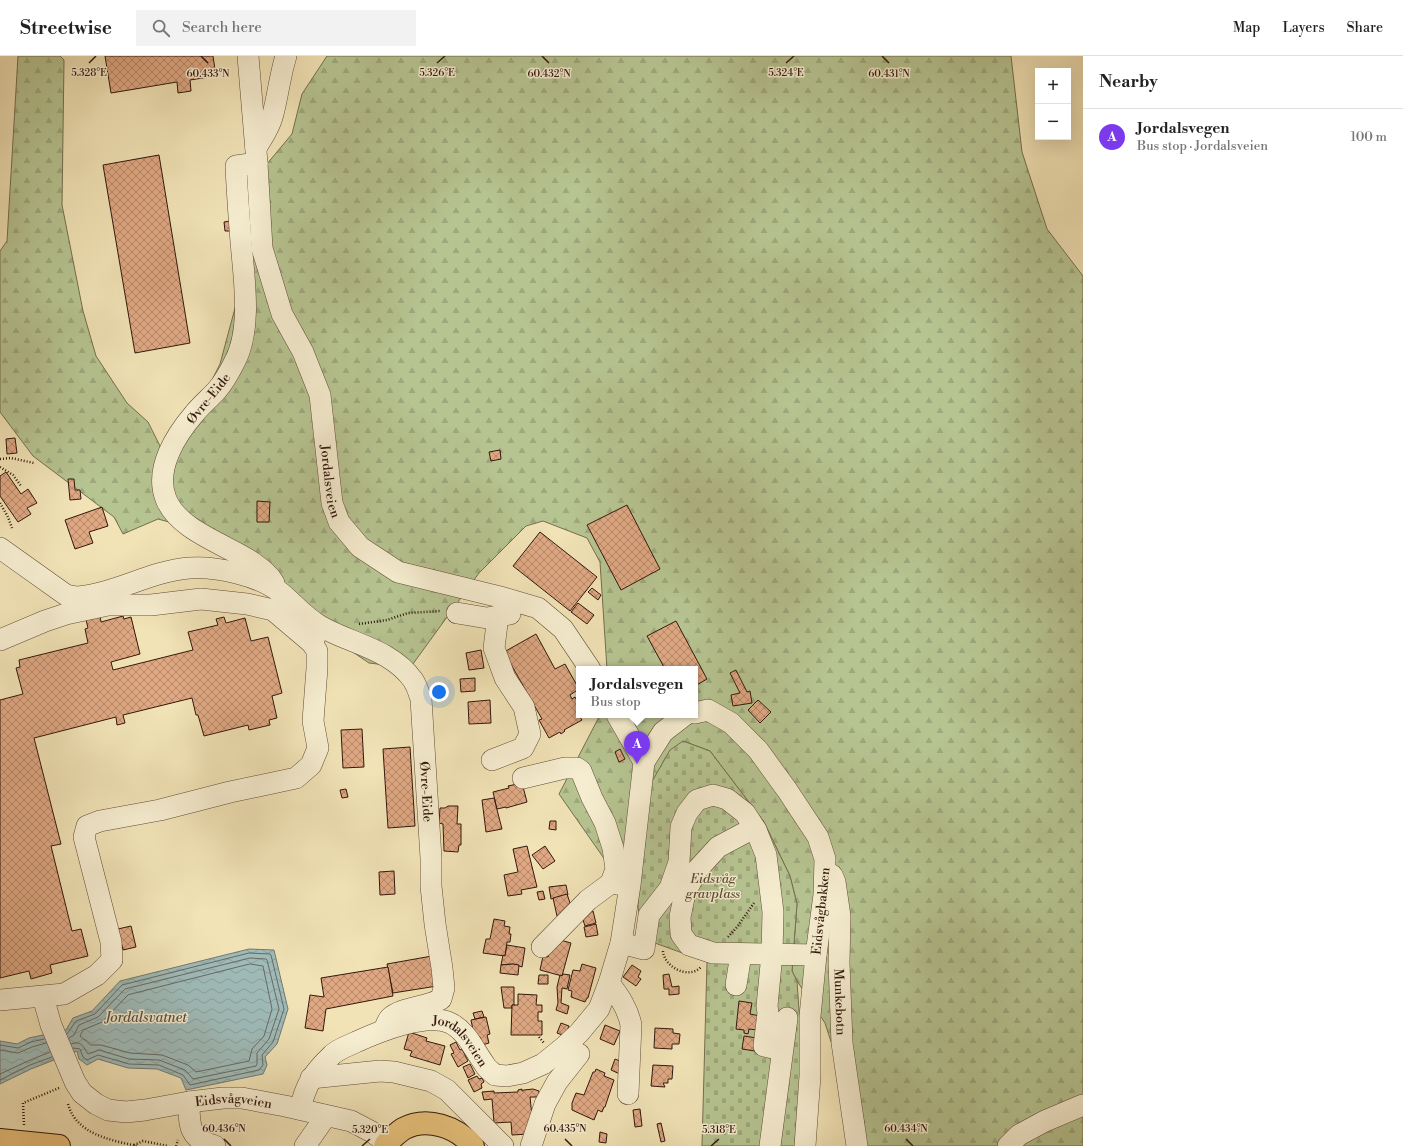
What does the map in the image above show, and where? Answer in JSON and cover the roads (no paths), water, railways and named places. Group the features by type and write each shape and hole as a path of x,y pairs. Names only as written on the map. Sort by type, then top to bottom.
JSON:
{"main road":[{"name":"Eidsvågveien","path":"386,1145 393,1137 404,1129 422,1124 440,1125 454,1130 468,1140 473,1146"},
{"path":"0,1140 59,1146"}],"street":[{"name":"Jordalsveien","path":"248,56 257,155 262,248 282,314 303,352 320,394 332,503 339,522 360,547 398,572 504,598 538,608 563,629 588,666"},
{"path":"257,155 273,114 282,68 286,56"},
{"name":"Øvre-Eide","path":"257,155 236,166 245,292 244,333 241,347 229,374 218,389 194,414 182,430 168,456 162,477 163,490 166,499 176,515 187,524 261,568 272,579 280,592"},
{"name":"Øvre-Eide","path":"0,548 66,594 76,597 104,591 161,574 190,568 238,573 264,583 280,592 306,615 324,634 385,656 401,667 414,681 421,700 431,858 431,886 444,988 441,999 433,1003 401,1012 390,1019 384,1030"},
{"path":"0,640 66,614 108,605 151,605 202,599 247,604 273,610 324,634 316,651 317,668 313,721 318,748 311,765 296,778 230,792 160,810 100,821 88,826 84,838 110,942 112,960 97,975 64,994 0,1000"},
{"path":"458,613 487,618 521,614 552,620"},
{"path":"492,760 523,748 530,734 524,708 505,678 494,648 498,616"},
{"name":"Eidsvågbakken","path":"698,712 708,710 731,723 758,750 818,837 825,859 824,895 810,1016 810,1076 805,1146"},
{"path":"619,718 644,762 663,732 681,718"},
{"name":"Jordalsveien","path":"300,1109 304,1091 311,1078 333,1054 384,1030 428,1020 450,1023 463,1033 486,1066 495,1075 507,1076 523,1073 543,1064 580,1033 599,1009 609,983 620,943 620,884 644,762"},
{"name":"Jordalsveien","path":"523,778 565,768 577,768 581,771 592,798 605,823 613,848 620,884"},
{"path":"620,943 644,948 649,915 670,888 680,862 681,828 687,813 697,800 713,795 727,799 745,812 756,830 766,855 773,912 772,954 764,1046 782,1050"},
{"path":"756,830 748,831 718,847 697,870 685,893 680,917 681,934 689,946 713,952 741,954 816,954"},
{"name":"Munkebotn","path":"825,859 835,882 840,916 839,962 842,1043 857,1146"},
{"path":"542,947 553,934 588,900 620,884"},
{"path":"736,985 741,954"},
{"path":"609,983 621,998 630,1016 632,1025 628,1094"},
{"name":"Eidsvågveien","path":"43,997 50,1025 70,1082 96,1104 108,1110 126,1112 189,1102 223,1098 242,1098 300,1109 351,1121 372,1132 386,1145"},
{"path":"770,1146 787,1018"},
{"path":"531,1146 545,1104 557,1082 579,1054"},
{"path":"311,1078 380,1071 394,1072 431,1081 447,1090 503,1146"},
{"path":"189,1102 189,1123 192,1132 196,1138 215,1146"},
{"path":"1008,1146 1019,1135 1045,1121 1083,1105"},
{"path":"305,1146 326,1116"}],"water":[{"name":"Jordalsvatnet","path":"249,949 274,950 288,1009 277,1044 265,1057 267,1065 263,1074 186,1090 181,1078 157,1069 128,1068 98,1059 87,1065 79,1059 77,1051 31,1069 0,1084 0,1041 17,1044 29,1038 66,1030 73,1018 92,1011 120,981"}],"place":[{"name":"Jordalsvegen","path":"637,764"}],"park label":[{"name":"Eidsvåg gravplass","path":"713,886"}]}
